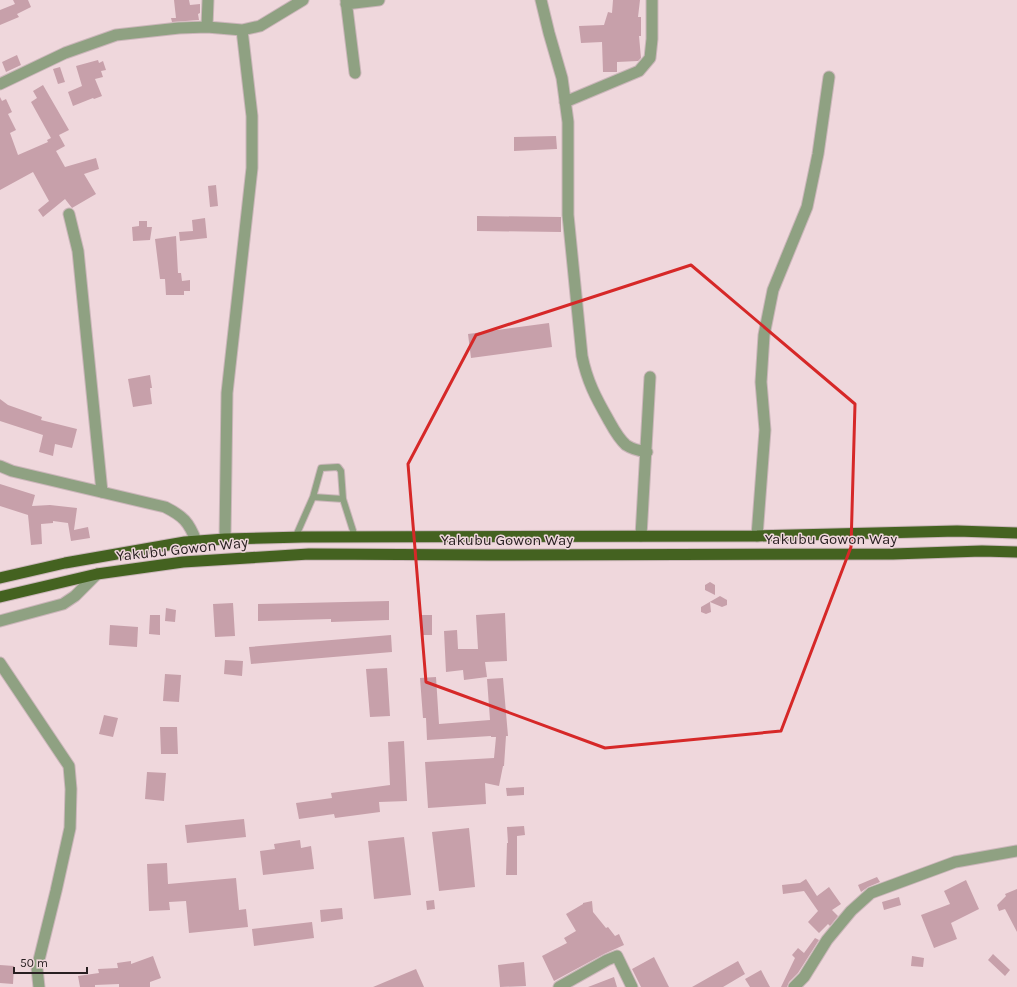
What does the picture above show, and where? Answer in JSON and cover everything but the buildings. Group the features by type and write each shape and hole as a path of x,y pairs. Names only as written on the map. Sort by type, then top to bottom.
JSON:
{"highway":[{"name":"Yakubu Gowon Way","path":"0,578 65,563 196,541 225,539 355,537 757,536 957,531 1017,533"},
{"path":"584,536 584,555"},
{"name":"Yakubu Gowon Way","path":"0,597 97,574 183,562 309,554 584,555 893,554 982,551 1017,552"}],"street":[{"path":"207,27 208,0"},
{"path":"0,84 65,53 116,35 179,28 207,27 242,30 260,26 303,0"},
{"path":"355,73 346,2 379,0"},
{"path":"541,0 562,78 568,122 568,215 582,356 586,374 594,396 616,434 627,445 637,450 646,452"},
{"path":"565,102 639,71 650,58 652,39 652,0"},
{"path":"225,539 228,393 252,168 252,116 242,30"},
{"path":"757,536 765,430 761,382 764,335 773,290 807,207 818,154 829,77"},
{"path":"69,214 78,251 102,492"},
{"path":"641,536 650,377"},
{"path":"0,466 12,471 165,507 179,514 188,524 196,541"},
{"path":"0,621 63,604 75,596 97,574"},
{"path":"0,663 69,766 71,789 70,828 37,968 39,987"},
{"path":"794,987 804,977 827,940 852,911 871,893 955,862 1017,851"},
{"path":"559,987 617,956 632,987"}],"lane":[{"path":"295,538 313,497 321,468 338,467 341,471 343,499 355,537"},
{"path":"313,497 343,499"}],"highlighted area":[{"path":"691,265 855,404 851,547 781,731 605,748 426,682 408,464 476,335"}]}
